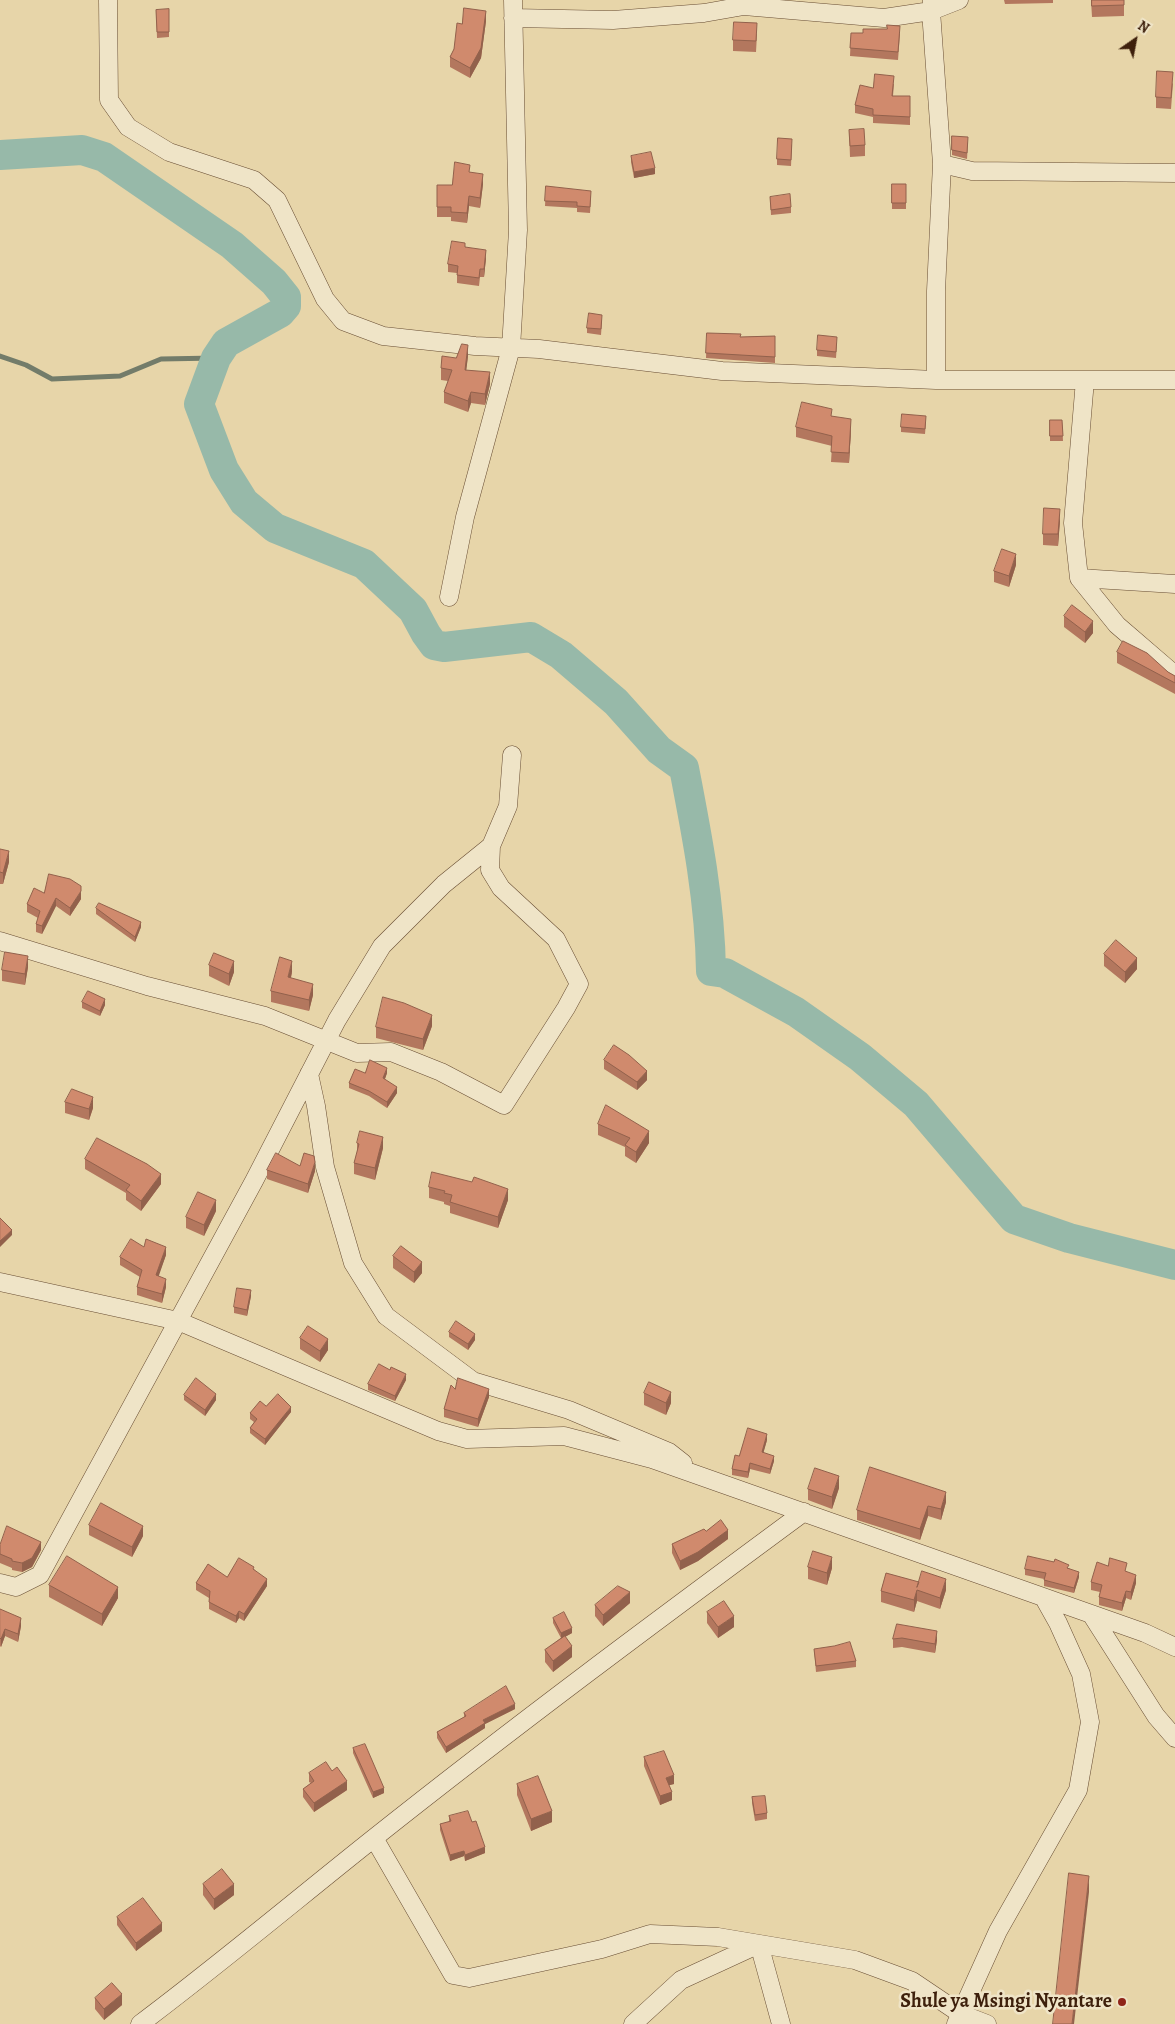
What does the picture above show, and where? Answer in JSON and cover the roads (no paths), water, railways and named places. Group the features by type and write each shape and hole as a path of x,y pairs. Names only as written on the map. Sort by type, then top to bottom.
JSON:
{"street":[{"path":"108,0 109,100 128,127 169,152 254,180 277,200 325,299 343,321 383,336 475,346 539,349 722,371 936,380 1175,380"},
{"path":"449,597 465,517 511,348 518,230 513,0"},
{"path":"513,18 613,20 704,13 744,6 884,18 959,0"},
{"path":"932,6 942,164 936,291 936,380"},
{"path":"942,164 972,171 1175,173"},
{"path":"1085,380 1072,523 1079,578 1117,625 1175,675"},
{"path":"1079,578 1175,584"},
{"path":"0,941 147,986 265,1016 357,1053 391,1052 441,1072 504,1105 566,1008 579,984 556,939 501,888 490,870 490,846 508,806 512,755"},
{"path":"0,1583 16,1587 40,1575 254,1181 337,1020 382,946 444,884 490,846"},
{"path":"309,1074 325,1167 353,1262 386,1316 473,1381 569,1410 651,1444 669,1452 698,1475"},
{"path":"0,1282 178,1321 438,1431 467,1439 564,1436 652,1459 1146,1633 1175,1646"},
{"path":"140,2024 213,1969 374,1838 635,1636 804,1512"},
{"path":"958,2019 998,1930 1078,1790 1090,1722 1081,1674 1058,1623 1044,1598"},
{"path":"1091,1614 1156,1716 1175,1738"},
{"path":"374,1838 453,1975 469,1978 602,1949 650,1934 718,1937 855,1960 912,1981 958,2019 986,2024"},
{"path":"633,2024 682,1980 759,1944"},
{"path":"759,1944 780,2024"}],"waterway":[{"path":"0,155 82,150 104,157 232,245 274,282 286,297 286,306 280,313 226,343 216,358 199,404 224,470 244,502 275,528 364,564 413,610 434,645 444,647 531,637 561,655 616,702 659,750 684,768 705,894 711,971 725,973 796,1012 860,1057 916,1104 1014,1219 1069,1238 1175,1265"},
{"path":"0,356 26,365 52,379 120,376 161,359 216,358"}],"place":[{"name":"Shule ya Msingi Nyantare","path":"1122,2002"}]}
